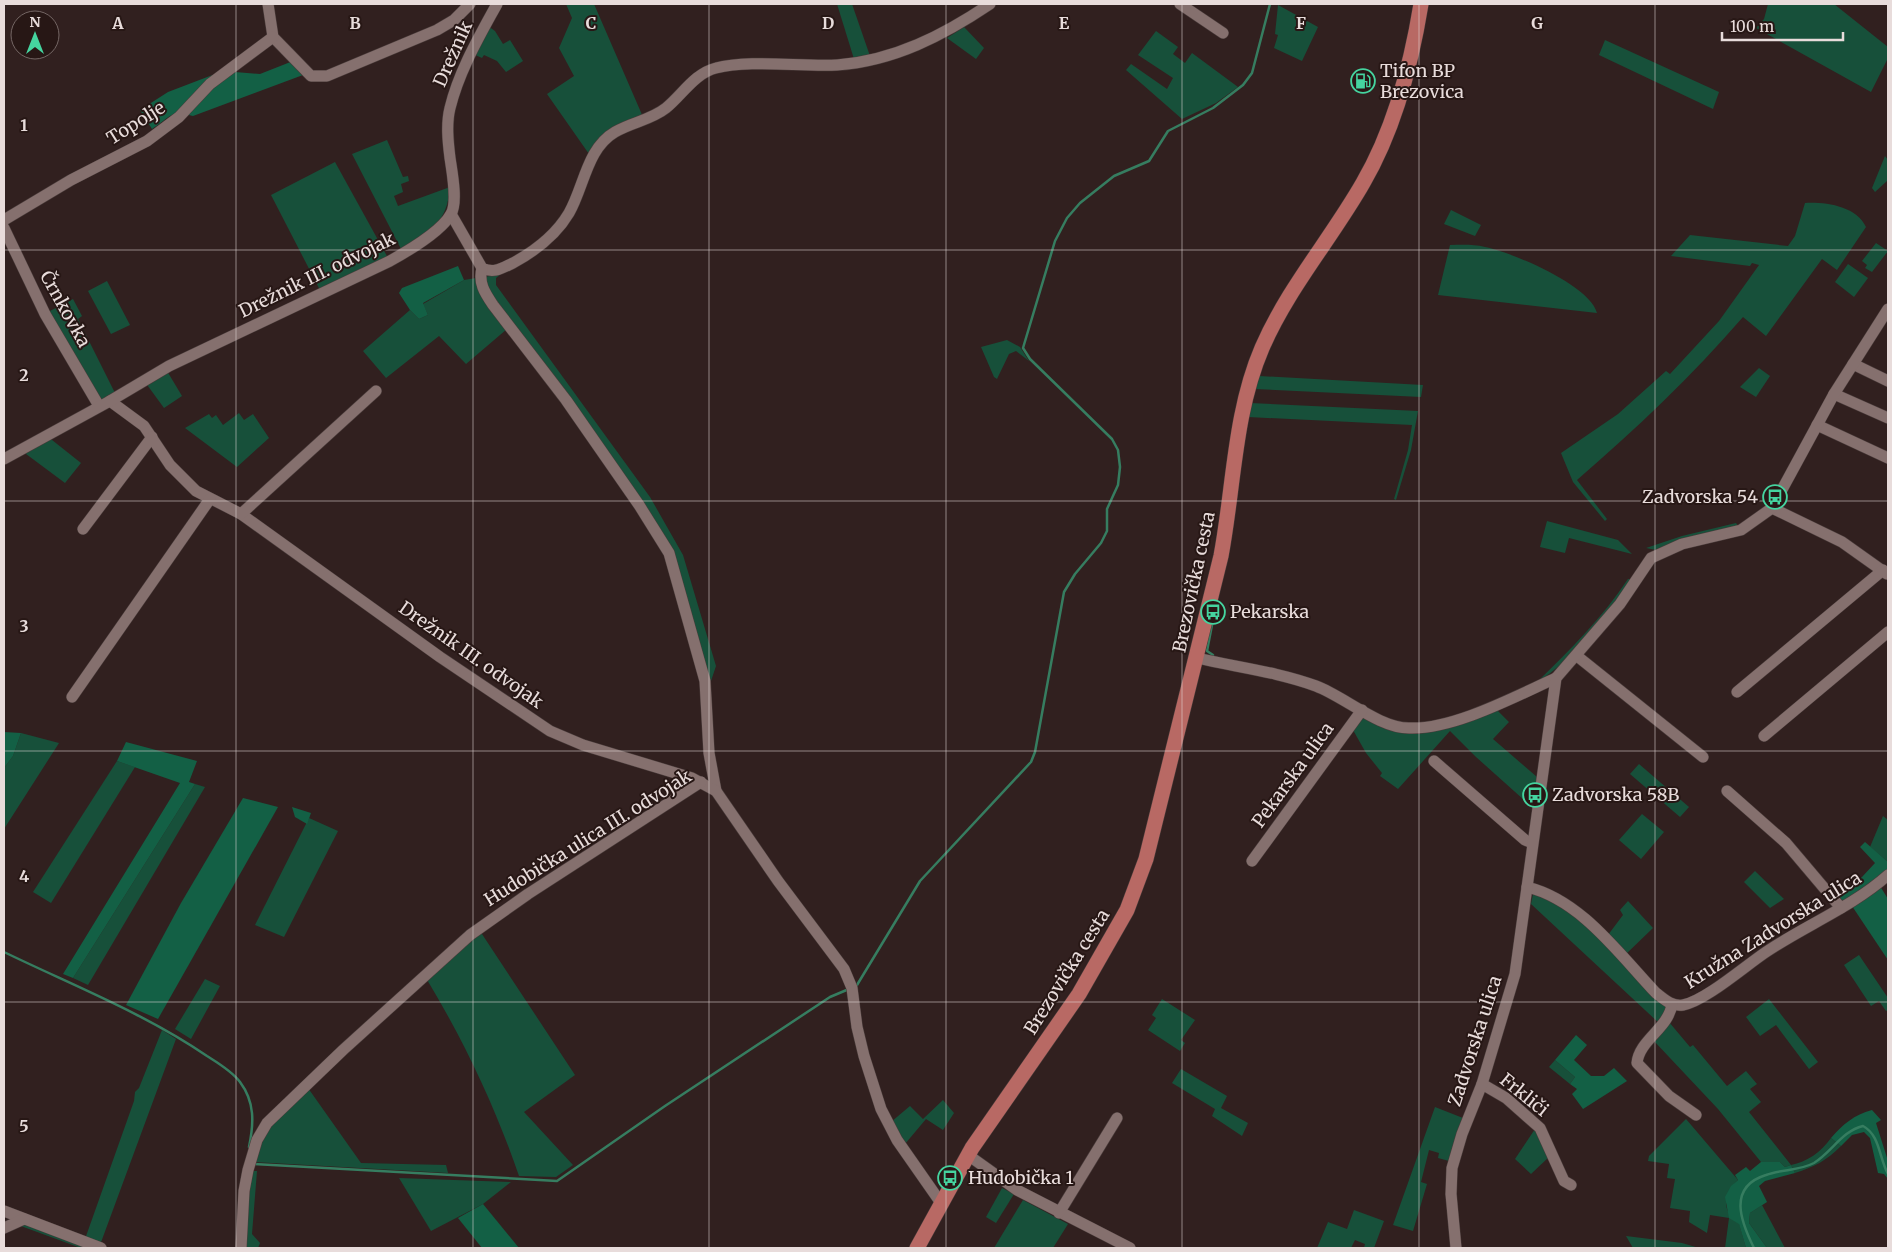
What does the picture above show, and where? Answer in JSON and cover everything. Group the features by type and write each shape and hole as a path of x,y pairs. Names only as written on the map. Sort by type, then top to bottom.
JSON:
{"main road":[{"name":"Brezovička cesta","path":"917,1248 968,1155 1079,994 1127,910 1146,859 1197,658 1228,520 1242,412 1256,364 1284,306 1363,184 1382,146 1407,74 1421,4"}],"street":[{"path":"268,4 273,37 311,76 327,76 438,30 454,20 470,4"},
{"name":"Drežnik","path":"451,214 454,196 448,121 452,102 466,60 496,4"},
{"path":"451,214 482,268 493,271 504,268 543,243 554,233 569,212 596,149 602,141 615,132 658,114 708,70 727,66 837,64 884,56 911,49 990,4"},
{"path":"1180,4 1223,33"},
{"name":"Topolje","path":"4,220 71,180 147,142 179,117 210,84 273,37"},
{"name":"Drežnik III. odvojak","path":"4,459 169,366 390,261 423,240 451,214"},
{"name":"Črnkovka","path":"4,228 46,314 105,403"},
{"path":"482,268 479,277 482,289 566,400 640,505 669,553 705,681 709,753 716,791"},
{"path":"1197,658 1315,686 1399,727 1416,728 1450,721 1489,708 1556,678 1620,604 1651,558 1682,544 1741,530 1772,508 1834,394 1888,310"},
{"path":"1853,364 1888,381"},
{"path":"242,514 376,392"},
{"path":"1834,394 1888,418"},
{"name":"Drežnik III. odvojak","path":"105,403 136,419 152,437 182,479 210,499 242,514 440,657 550,730 583,745 701,782"},
{"path":"1817,425 1888,458"},
{"path":"83,529 152,437"},
{"path":"72,697 210,499"},
{"path":"1737,692 1885,573 1842,542 1772,508"},
{"path":"1764,736 1888,632"},
{"path":"1577,656 1702,757"},
{"name":"Zadvorska ulica","path":"1456,1248 1450,1194 1451,1174 1458,1146 1482,1084 1515,974 1556,678"},
{"name":"Pekarska ulica","path":"1252,860 1362,710"},
{"path":"1434,761 1525,840 1532,843"},
{"name":"Hudobička ulica III. odvojak","path":"240,1248 243,1201 248,1170 257,1140 272,1118 343,1050 470,936 528,894 701,782 716,791 778,881 844,969 852,988 857,1028 864,1056 884,1116 907,1154 942,1203"},
{"path":"1727,791 1786,843 1841,908"},
{"name":"Kružna Zadvorska ulica","path":"1527,887 1552,895 1578,913 1656,993 1672,1004 1684,1005 1695,1001 1766,952 1865,894 1888,875"},
{"name":"Kružna Zadvorska ulica","path":"1672,1004 1671,1014 1641,1052 1637,1063 1669,1096 1696,1115"},
{"name":"Frkliči","path":"1482,1084 1506,1098 1540,1128 1564,1181 1571,1185"},
{"path":"1059,1213 1117,1118"},
{"path":"968,1155 1017,1190 1112,1244 1130,1248"},
{"path":"4,1212 101,1248"},
{"path":"4,1228 24,1219"}],"green space":[{"path":"566,4 594,4 643,117 589,154 547,94 574,76 559,48 572,18"},
{"path":"837,4 852,4 870,56 854,59"},
{"path":"1768,4 1834,4 1888,47 1888,58 1871,92 1756,28 1764,19"},
{"path":"1278,5 1318,27 1302,61 1274,48 1278,35 1275,34"},
{"path":"488,26 495,31 503,44 510,40 523,61 506,72 497,61 484,55 482,58 473,54"},
{"path":"964,27 984,48 976,59 947,38"},
{"path":"1156,31 1178,47 1173,54 1185,63 1192,53 1238,87 1216,103 1182,119 1126,70 1131,64 1167,89 1173,78 1138,55"},
{"path":"1605,40 1719,92 1713,109 1599,55"},
{"path":"293,61 303,75 193,116 174,114 152,129 140,110 168,92 223,71 260,74"},
{"path":"387,140 403,177 408,176 409,181 401,184 403,192 394,196 398,206 450,187 448,200 441,218 428,231 401,249 352,154"},
{"path":"1885,156 1888,160 1888,182 1875,192 1872,188"},
{"path":"335,162 388,258 320,290 271,195"},
{"path":"1805,203 1822,203 1848,210 1855,214 1866,227 1837,270 1822,259 1766,336 1743,317 1663,402 1577,480 1607,519 1605,521 1573,482 1561,453 1618,414 1666,371 1670,374 1719,321 1759,265 1752,263 1750,266 1671,256 1690,235 1788,246 1795,236"},
{"path":"1451,210 1481,225 1475,236 1444,224"},
{"path":"1876,243 1888,251 1872,272 1865,268 1867,265 1862,261"},
{"path":"1450,245 1472,245 1497,250 1548,271 1580,292 1591,302 1597,313 1438,295"},
{"path":"1848,264 1868,278 1854,297 1835,282"},
{"path":"458,266 464,280 423,303 428,315 419,319 410,310 399,293 402,288"},
{"path":"501,274 496,278 496,285 650,497 683,555 716,666 709,687 677,569 495,303 484,277"},
{"path":"476,278 507,329 466,364 439,336 386,378 363,351 410,310 419,319 428,315 423,304 464,280"},
{"path":"107,281 130,325 111,334 88,291"},
{"path":"73,299 82,316 78,319 115,393 101,403 48,312"},
{"path":"1007,340 1020,347 1029,361 1016,351 1009,354 997,379 994,377 981,347"},
{"path":"1759,368 1770,376 1756,397 1740,387"},
{"path":"167,371 182,396 164,408 145,382"},
{"path":"1259,376 1423,385 1421,397 1254,389"},
{"path":"1250,403 1418,411 1411,450 1396,500 1394,499 1408,450 1412,425 1248,417"},
{"path":"239,413 244,420 253,414 269,438 237,467 185,428 209,414 212,418 216,415 223,425"},
{"path":"47,436 81,463 65,483 22,451"},
{"path":"1547,521 1618,540 1632,554 1569,538 1565,553 1540,547"},
{"path":"1736,523 1738,526 1681,539 1656,550 1646,548 1682,536"},
{"path":"1628,579 1631,579 1623,592 1589,636 1563,663 1537,682 1597,620"},
{"path":"1496,709 1509,722 1493,739 1537,777 1532,807 1450,731 1398,789 1380,776 1382,773 1366,753 1353,730 1361,718 1365,717 1397,731"},
{"path":"4,732 21,733 13,756 4,768"},
{"path":"21,733 59,743 4,829 4,768 13,756"},
{"path":"126,742 197,761 189,782 195,784 73,978 63,974 180,783 117,761"},
{"path":"117,761 135,767 51,903 33,892"},
{"path":"1639,764 1689,807 1680,817 1630,774"},
{"path":"195,784 205,787 88,985 73,978"},
{"path":"243,798 278,807 158,1019 126,1005 181,903"},
{"path":"292,807 311,813 307,824 295,817"},
{"path":"1642,814 1664,832 1641,859 1619,840"},
{"path":"1883,816 1888,820 1888,862 1870,847"},
{"path":"309,818 338,831 284,937 255,925"},
{"path":"1865,842 1888,862 1888,870 1842,902 1836,896 1862,877 1875,863 1860,847"},
{"path":"1755,871 1784,899 1770,908 1744,882"},
{"path":"1880,886 1888,899 1888,960 1852,906"},
{"path":"1533,894 1552,902 1588,926 1622,959 1666,1007 1660,1024 1531,904"},
{"path":"1628,901 1653,928 1625,955 1608,935 1623,915 1620,910"},
{"path":"480,931 575,1075 524,1112 573,1165 556,1177 519,1176 500,1124 478,1074 426,978"},
{"path":"1859,955 1888,998 1888,1010 1886,1011 1879,1001 1871,1006 1844,965"},
{"path":"205,979 220,986 191,1039 175,1029"},
{"path":"1162,999 1195,1020 1181,1040 1185,1043 1180,1051 1148,1030 1156,1018 1152,1015"},
{"path":"1769,999 1818,1062 1809,1069 1776,1025 1760,1036 1746,1017"},
{"path":"1669,1022 1690,1047 1693,1045 1727,1086 1746,1071 1757,1084 1750,1089 1761,1102 1749,1112 1791,1165 1785,1167 1780,1162 1761,1162 1718,1109 1654,1041"},
{"path":"162,1030 176,1039 100,1245 85,1239 134,1101 135,1092 139,1088"},
{"path":"1576,1035 1587,1045 1574,1060 1591,1076 1604,1076 1614,1068 1627,1081 1583,1109 1572,1094 1577,1089 1570,1084 1575,1077 1555,1060"},
{"path":"1555,1060 1575,1077 1570,1084 1549,1067"},
{"path":"1181,1069 1227,1096 1221,1108 1248,1123 1242,1136 1212,1116 1215,1109 1172,1083"},
{"path":"308,1088 361,1163 446,1165 448,1173 252,1162 264,1133"},
{"path":"943,1100 954,1113 943,1130 926,1119 905,1144 891,1122 910,1106 923,1119"},
{"path":"1435,1107 1463,1118 1449,1161 1438,1158 1439,1153 1429,1150 1421,1182 1427,1184 1413,1231 1393,1225"},
{"path":"1872,1110 1881,1120 1876,1123 1888,1161 1888,1179 1884,1174 1878,1173 1870,1138 1864,1132 1852,1135 1841,1146 1831,1138 1849,1121"},
{"path":"1686,1119 1738,1180 1729,1191 1726,1202 1729,1213 1739,1223 1746,1248 1725,1248 1729,1218 1710,1215 1707,1233 1689,1222 1690,1211 1670,1208 1675,1179 1667,1178 1669,1164 1648,1161 1649,1156"},
{"path":"1535,1129 1550,1156 1531,1174 1515,1159"},
{"path":"1831,1138 1841,1146 1820,1163 1795,1173 1791,1165 1813,1156"},
{"path":"1761,1162 1780,1162 1785,1167 1791,1165 1795,1173 1765,1181 1759,1186 1767,1202 1750,1213 1749,1223 1767,1248 1746,1248 1739,1224 1729,1218 1725,1197 1731,1186 1738,1180 1735,1175 1746,1167 1750,1171"},
{"path":"250,1171 257,1171 252,1234 260,1243 258,1248 243,1248"},
{"path":"399,1178 511,1182 483,1204 431,1231"},
{"path":"1002,1188 1014,1194 996,1223 986,1217"},
{"path":"1023,1200 1068,1224 1053,1248 994,1248"},
{"path":"483,1204 519,1248 482,1248 458,1218"},
{"path":"1762,1205 1785,1248 1767,1248 1749,1223 1750,1213"},
{"path":"1354,1210 1384,1221 1374,1248 1364,1248 1365,1244 1355,1240 1351,1248 1317,1248 1328,1222 1347,1229"},
{"path":"23,1222 94,1248 81,1248 18,1225"},
{"path":"1626,1236 1682,1243 1699,1248 1633,1248"}],"waterway":[{"path":"857,985 920,881 1031,762 1035,752 1064,592 1075,574 1101,543 1107,531 1107,509 1118,485 1120,467 1118,450 1112,439 1030,359 1023,348 1055,241 1067,218 1080,203 1114,176 1149,161 1168,131 1213,108 1243,85 1252,73 1270,4"},
{"path":"1213,655 1207,651 1216,604"},
{"path":"4,952 158,1026 229,1071 237,1078 245,1090 251,1105 252,1130 249,1147"},
{"path":"254,1164 557,1181 665,1106 830,997 849,989"},
{"path":"1754,1248 1745,1227 1740,1206 1746,1188 1754,1181 1772,1173 1814,1163 1849,1132 1863,1126 1873,1135 1888,1174"}],"place":[{"name":"Tifon BP Brezovica","path":"1363,81"},
{"name":"Zadvorska 54","path":"1775,497"},
{"name":"Pekarska","path":"1213,612"},
{"name":"Zadvorska 58B","path":"1535,795"},
{"name":"Hudobička 1","path":"950,1178"}]}
